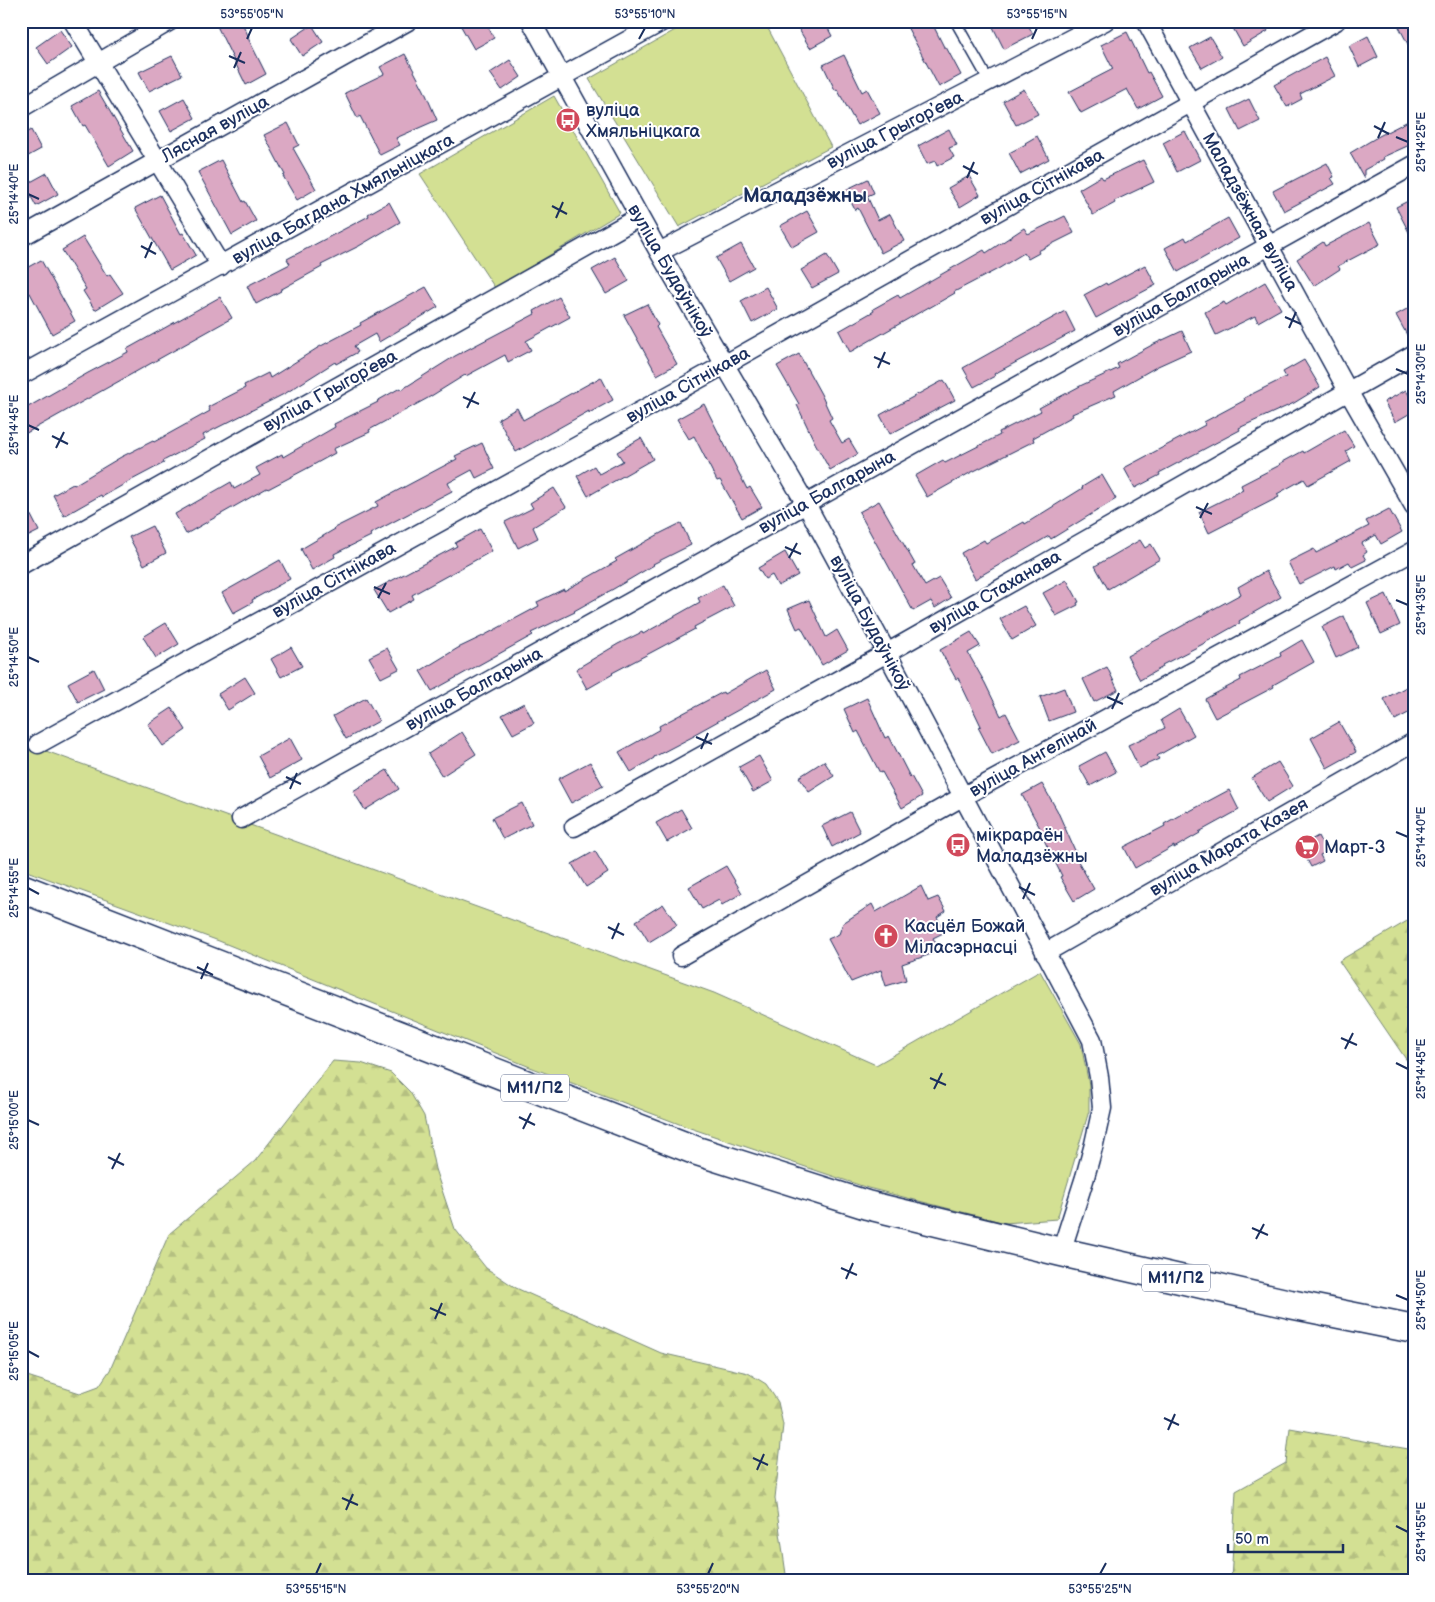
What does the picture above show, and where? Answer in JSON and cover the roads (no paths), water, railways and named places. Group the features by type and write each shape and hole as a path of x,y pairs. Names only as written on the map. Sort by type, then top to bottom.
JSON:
{"highway":[{"name":"М11/П2","path":"21,888 697,1151 867,1205 1061,1252 1282,1302 1414,1329"}],"street":[{"path":"73,21 221,266"},
{"path":"21,108 170,21"},
{"name":"Лясная вуліца","path":"21,236 408,21"},
{"name":"вуліца Будаўнікоў","path":"531,21 639,217 806,504 1092,1040 1099,1077 1102,1108 1092,1153 1061,1252"},
{"name":"вуліца Багдана Хмяльніцкага","path":"21,375 664,21"},
{"name":"вуліца Грыгорʼева","path":"659,252 1105,21"},
{"name":"Маладзёжная вуліца","path":"1146,21 1348,392 1414,506"},
{"name":"вуліца Сітнікава","path":"38,744 724,365 1336,21"},
{"name":"вуліца Балгарына","path":"241,819 1414,165"},
{"name":"вуліца Грыгорʼева","path":"21,565 639,217"},
{"name":"вуліца Стаханава","path":"574,826 887,653 1414,354"},
{"name":"вуліца Ангелінай","path":"681,956 962,797 1414,550"},
{"name":"вуліца Марата Казея","path":"1045,952 1414,742"}],"lane":[{"path":"955,21 989,82"}],"place":[{"name":"вуліца Хмяльніцкага","path":"568,120"},
{"name":"мікрараён Маладзёжны","path":"958,845"},
{"name":"Март-3","path":"1307,847"},
{"name":"Касцёл Божай Міласэрнасці","path":"886,936"}],"district":[{"name":"Маладзёжны","path":"805,196"}]}
